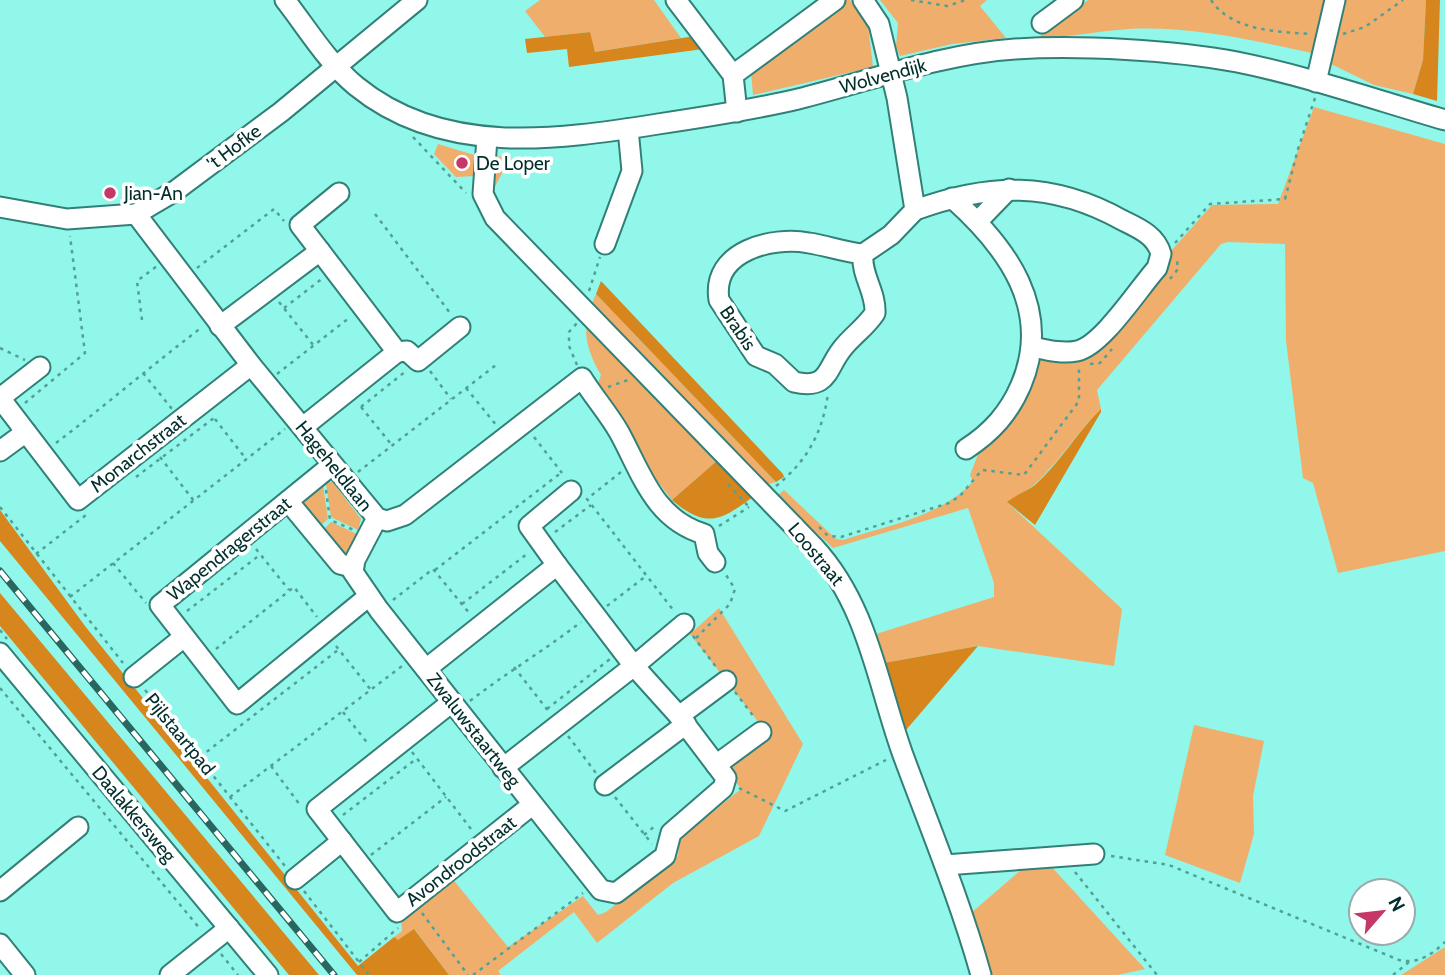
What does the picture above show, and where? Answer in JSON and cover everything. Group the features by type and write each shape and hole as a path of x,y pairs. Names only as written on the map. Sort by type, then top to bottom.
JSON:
{"street":[{"path":"285,0 336,65"},
{"name":"'t Hofke","path":"0,207 67,219 136,214 175,191 260,127 417,0"},
{"path":"676,0 733,75 737,112"},
{"path":"733,75 835,0"},
{"path":"863,0 879,24 915,210"},
{"path":"1042,23 1073,0"},
{"path":"1316,90 1335,0"},
{"name":"Wolvendijk","path":"336,65 354,85 396,110 449,131 487,138 547,140 737,112 955,57 1003,51 1083,50 1199,56 1316,90 1445,120"},
{"path":"605,244 632,171 628,129"},
{"name":"Loostraat","path":"487,138 483,194 489,210 771,490 830,565 854,603 902,752 945,865 981,975"},
{"path":"978,221 1009,189"},
{"path":"832,371 841,350 875,313 876,300 863,274 863,254 882,242 915,210 952,198 1009,189 1048,192 1110,213 1153,239 1161,254 1157,268 1101,333 1078,351 1033,347"},
{"path":"340,193 300,225 397,352"},
{"path":"952,198 978,221 997,243 1017,276 1030,315 1033,347 1024,378 1005,416 967,449"},
{"name":"Hageheldlaan","path":"136,214 299,424 327,469 346,480 377,518 387,521 405,515 582,378"},
{"name":"Brabis","path":"832,371 820,381 799,383 786,377 775,364 756,356 719,300 719,282 727,264 747,250 760,245 796,241 863,254"},
{"path":"218,322 320,251"},
{"path":"299,424 397,352 407,351 418,361 460,327"},
{"name":"Monarchstraat","path":"4,403 78,500 251,365"},
{"path":"4,403 40,367"},
{"path":"582,378 617,429 652,498 663,511 688,529 704,534 708,554 715,562"},
{"path":"0,451 26,432"},
{"name":"Wapendragerstraat","path":"327,469 160,605 237,704 327,631 374,603"},
{"path":"571,492 529,526 628,658 682,720 720,774"},
{"name":"Zwaluwstaartweg","path":"288,501 340,564 352,567 374,603 598,887"},
{"path":"352,567 377,518"},
{"path":"421,663 480,626 557,565"},
{"path":"134,677 179,629"},
{"path":"503,768 553,717 628,658 690,631"},
{"name":"Daalakkersweg","path":"0,653 268,975"},
{"path":"605,785 726,681"},
{"path":"317,809 403,741 455,706"},
{"path":"598,887 616,893 665,856 671,833 720,774 761,732"},
{"name":"Avondroodstraat","path":"317,809 360,864 404,906 532,805"},
{"path":"0,891 78,827"},
{"path":"295,879 342,841"},
{"path":"945,865 1094,854"},
{"path":"170,975 229,928"},
{"path":"0,944 25,975"}],"path":[{"path":"911,0 947,6 966,0"},
{"path":"1211,0 1237,22 1277,32 1328,35 1365,27 1403,0"},
{"path":"1161,254 1167,251 1210,204 1286,200 1316,90"},
{"path":"410,135 473,200"},
{"path":"184,278 274,209 288,225 300,225"},
{"path":"375,214 460,327"},
{"path":"4,403 85,353 67,219"},
{"path":"582,378 569,346 569,332 584,307 605,244"},
{"path":"142,320 137,281 168,258"},
{"path":"284,308 334,270"},
{"path":"269,289 314,346"},
{"path":"266,383 363,307"},
{"path":"43,454 125,390 142,372 218,322"},
{"path":"811,519 828,536 841,537 949,503 960,496 982,470 1024,475 1079,401 1078,351"},
{"path":"361,407 418,361 451,399"},
{"path":"346,480 496,365"},
{"path":"704,534 771,490 801,465 819,434 832,371"},
{"path":"142,372 180,419"},
{"path":"593,397 606,388 631,379"},
{"path":"466,388 506,436"},
{"path":"348,390 391,444"},
{"path":"202,402 246,459"},
{"path":"523,423 562,472 571,492"},
{"path":"70,597 246,459 299,424"},
{"path":"149,444 194,501"},
{"path":"634,461 587,499 761,726 761,732"},
{"path":"327,469 330,520 366,537"},
{"path":"374,603 435,570 562,472"},
{"path":"771,490 786,494"},
{"path":"463,604 591,505"},
{"name":"Pijlstaartpad","path":"0,506 369,975"},
{"path":"245,536 289,591"},
{"path":"179,629 261,554"},
{"path":"690,631 730,604 734,596 732,583 715,562"},
{"path":"113,563 143,602 160,605"},
{"path":"435,570 480,626"},
{"path":"455,706 514,667 535,657 646,576"},
{"path":"202,659 294,587 338,650 371,690"},
{"path":"199,758 338,650"},
{"path":"553,717 628,658"},
{"path":"230,797 371,690 421,663"},
{"path":"514,667 654,846 666,851"},
{"name":"Daalakkersweg","path":"0,688 238,975"},
{"path":"343,711 380,759"},
{"path":"403,741 482,844"},
{"path":"720,774 785,811 902,752"},
{"path":"330,825 417,759"},
{"path":"271,766 300,805 317,809"},
{"path":"360,864 446,797"},
{"path":"1094,854 1169,865 1367,948 1409,962"},
{"path":"1062,855 1138,955 1157,975"},
{"path":"474,975 598,887"},
{"path":"359,962 398,930 404,906"},
{"path":"404,906 468,975"},
{"path":"1394,975 1409,962 1427,957 1445,942"}],"shaded area":[{"path":"540,0 654,0 681,38 595,52 589,32 545,37 525,11"},
{"path":"845,0 850,0 868,25 873,67 753,95 751,72"},
{"path":"880,0 987,0 980,6 1006,38 952,44 900,56 896,46 898,23"},
{"path":"1088,0 1326,0 1328,7 1312,53 1221,35 1175,30 1129,29 1038,38"},
{"path":"1343,0 1426,0 1423,60 1413,94 1374,85 1329,63"},
{"path":"1426,0 1440,0 1437,101 1413,94 1423,60"},
{"path":"590,32 595,52 701,35 711,48 569,67 567,49 527,53 525,39"},
{"path":"1314,107 1445,144 1445,551 1338,573 1313,483 1303,478 1286,341 1285,244 1228,242 1221,244 1097,390 1101,409 1044,475 1032,487 1008,503 1122,609 1114,666 978,646 884,663 876,634 994,597 994,583 968,508 833,548 777,496 784,490 836,539 843,540 913,518 961,493 973,481 970,475 980,449 1008,427 1023,405 1041,359 1067,361 1167,263 1171,251 1212,205 1278,204"},
{"path":"438,144 474,155 474,176 456,177 434,154"},
{"path":"491,156 511,157 491,199"},
{"path":"601,281 784,477 776,482 596,294"},
{"path":"596,294 776,482 765,485 591,305"},
{"path":"588,319 719,459 672,500 647,468 598,383 601,375 587,341"},
{"path":"1101,409 1035,525 1007,502 1035,485"},
{"path":"719,459 754,496 733,511 714,518 695,515 672,500"},
{"path":"332,481 361,519 358,530 331,517 326,484"},
{"path":"323,485 328,519 320,526 303,503"},
{"path":"0,510 85,626 358,966 394,937 398,940 414,929 449,975 357,975 0,541"},
{"path":"331,522 357,534 346,555 323,530"},
{"path":"0,593 319,975 289,975 0,626"},
{"path":"719,608 803,744 759,836 673,883 597,943 574,912 498,971 501,975 449,975 415,930 397,941 394,937 402,931 401,918 451,877 508,947 583,896 598,915 606,912 678,856 679,839 741,789 724,766 767,733 690,634"},
{"path":"978,646 906,730 884,663"},
{"path":"1194,725 1264,741 1253,796 1254,834 1240,883 1165,855"},
{"path":"1029,863 1048,863 1145,969 1118,975 989,975 971,913"},
{"path":"1445,947 1445,975 1401,975"}],"railway":[{"path":"0,571 334,975"}],"place":[{"name":"De Loper","path":"462,163"},
{"name":"Jian-An","path":"110,193"}]}
